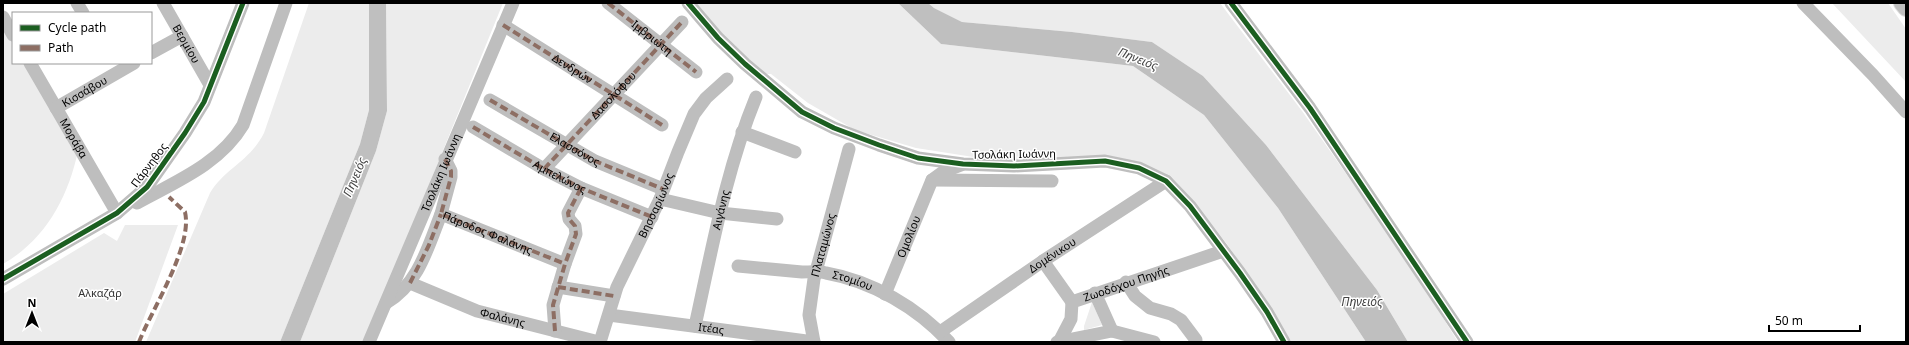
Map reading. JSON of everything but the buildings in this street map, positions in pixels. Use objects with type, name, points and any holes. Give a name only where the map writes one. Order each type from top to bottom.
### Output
[{"type":"main road","points":[[1902,3],[1906,8]]},
{"type":"street","points":[[77,3],[82,12]]},
{"type":"street","name":"Βερμίου","points":[[163,3],[210,86]]},
{"type":"street","name":"Πάρνηθος","points":[[3,280],[117,213],[134,200],[147,187],[204,102],[243,3]]},
{"type":"street","points":[[117,213],[205,165],[232,142],[243,125],[286,3]]},
{"type":"street","name":"Τσολάκη Ιωάννη","points":[[374,341],[386,303],[445,159],[513,3]]},
{"type":"street","name":"Ιμβριώτη","points":[[608,3],[696,72]]},
{"type":"street","name":"Τσολάκη Ιωάννη","points":[[688,3],[718,38],[745,64],[802,112],[840,130],[905,154],[963,164],[1014,166],[1105,161],[1138,168],[1166,181],[1190,206],[1223,250],[1267,312],[1284,342]]},
{"type":"street","points":[[1231,3],[1310,108],[1467,342]]},
{"type":"street","points":[[1803,3],[1873,75],[1906,112]]},
{"type":"street","points":[[3,17],[12,32]]},
{"type":"street","name":"Δασολόφου","points":[[544,169],[660,43],[682,22]]},
{"type":"street","name":"Δενδρών","points":[[503,25],[662,125]]},
{"type":"street","points":[[152,52],[182,36]]},
{"type":"street","name":"Μοράβα","points":[[31,64],[117,213]]},
{"type":"street","name":"Κισσάβου","points":[[56,108],[115,68],[130,64]]},
{"type":"street","name":"Βησσαρίωνος","points":[[599,342],[614,296],[652,217],[694,114],[706,98],[727,79]]},
{"type":"street","name":"Αιγάνης","points":[[695,326],[720,212],[742,132],[756,96]]},
{"type":"street","name":"Ελασσόνος","points":[[490,100],[566,145],[610,169],[662,194],[720,212],[777,219]]},
{"type":"street","name":"Αμπελώνος","points":[[473,128],[544,169],[581,188],[652,217]]},
{"type":"street","points":[[742,132],[796,152]]},
{"type":"street","name":"Πλαταμώνος","points":[[814,342],[809,315],[810,302],[816,272],[849,149]]},
{"type":"street","name":"Πάροδος Φαλάνης","points":[[445,159],[451,171],[451,177],[442,214],[565,264]]},
{"type":"street","points":[[932,180],[943,172],[963,164]]},
{"type":"street","points":[[932,180],[1052,181]]},
{"type":"street","name":"Ομολίου","points":[[885,294],[932,180]]},
{"type":"street","name":"Δομένικου","points":[[940,332],[1042,261],[1166,181]]},
{"type":"street","points":[[555,331],[553,305],[565,264],[576,234],[575,226],[569,219],[568,213],[581,188]]},
{"type":"street","points":[[386,303],[399,295],[410,283],[429,245],[442,214]]},
{"type":"street","name":"Ζωοδόχου Πηγής","points":[[1058,342],[1071,319],[1072,302],[1126,282],[1223,250]]},
{"type":"street","points":[[1042,261],[1072,302]]},
{"type":"street","name":"Στομίου","points":[[738,266],[816,272],[837,275],[855,280],[885,294],[912,310],[940,332],[949,342]]},
{"type":"street","points":[[1126,282],[1135,296],[1147,306],[1162,313],[1171,314],[1181,320],[1196,340]]},
{"type":"street","name":"Φαλάνης","points":[[410,283],[477,311],[599,342]]},
{"type":"street","points":[[558,287],[614,296]]},
{"type":"street","points":[[1095,293],[1112,331]]},
{"type":"street","name":"Ιτέας","points":[[609,315],[814,342]]},
{"type":"street","points":[[1058,342],[1112,331],[1154,342]]},
{"type":"green space","points":[[309,3],[369,3],[369,110],[360,144],[280,342],[146,342],[210,193],[223,177],[252,151],[264,133]]},
{"type":"green space","points":[[386,3],[503,3],[365,342],[300,342],[376,151],[387,111]]},
{"type":"green space","points":[[696,3],[898,3],[941,44],[1133,66],[1204,115],[1278,208],[1366,342],[1289,342],[1254,284],[1227,244],[1204,215],[1162,175],[1045,160],[986,159],[916,148],[855,130],[808,103],[771,74],[766,74],[729,41]]},
{"type":"green space","points":[[928,3],[1220,3],[1302,111],[1396,245],[1458,342],[1408,342],[1377,290],[1266,145],[1203,76],[1152,42],[1072,32],[962,22],[934,8]]},
{"type":"green space","points":[[1832,3],[1888,3],[1906,29],[1906,82]]},
{"type":"green space","points":[[3,21],[12,36],[12,64],[28,64],[78,151],[74,168],[61,201],[43,230],[31,243],[3,264]]},
{"type":"green space","name":"Αλκαζάρ","points":[[125,225],[178,225],[135,342],[3,342],[3,294],[104,233],[117,241]]},
{"type":"green space","points":[[1092,302],[1102,325],[1084,330],[1084,326]]},
{"type":"water","name":"Πηνειός","points":[[369,3],[386,3],[387,111],[376,151],[300,342],[280,342],[360,144],[369,110]]},
{"type":"water","name":"Πηνειός","points":[[898,3],[928,3],[934,8],[962,22],[1072,32],[1152,42],[1203,76],[1266,145],[1377,290],[1408,342],[1366,342],[1278,208],[1204,115],[1133,66],[941,44]]},
{"type":"marked path","points":[[608,3],[696,72]]},
{"type":"marked path","points":[[544,169],[682,22]]},
{"type":"marked path","points":[[503,25],[662,125]]},
{"type":"marked path","points":[[490,100],[595,161],[663,189]]},
{"type":"marked path","points":[[473,127],[544,169],[581,188],[652,217]]},
{"type":"marked path","points":[[445,159],[451,171],[451,177],[441,214],[565,264]]},
{"type":"marked path","points":[[555,331],[553,305],[565,264],[576,234],[575,226],[569,219],[568,213],[581,188]]},
{"type":"marked path","points":[[139,342],[170,277],[183,242],[186,226],[185,212],[169,197]]},
{"type":"marked path","points":[[410,283],[429,245],[441,214]]},
{"type":"marked path","points":[[558,287],[614,296]]},
{"type":"cycle path","points":[[3,279],[117,213],[147,187],[185,133],[204,102],[243,3]]},
{"type":"cycle path","points":[[688,3],[718,38],[745,64],[802,112],[834,128],[879,145],[918,158],[963,164],[1014,166],[1105,161],[1139,168],[1166,181],[1190,206],[1240,273],[1267,312],[1284,342]]},
{"type":"cycle path","points":[[1231,3],[1310,108],[1467,342]]}]
